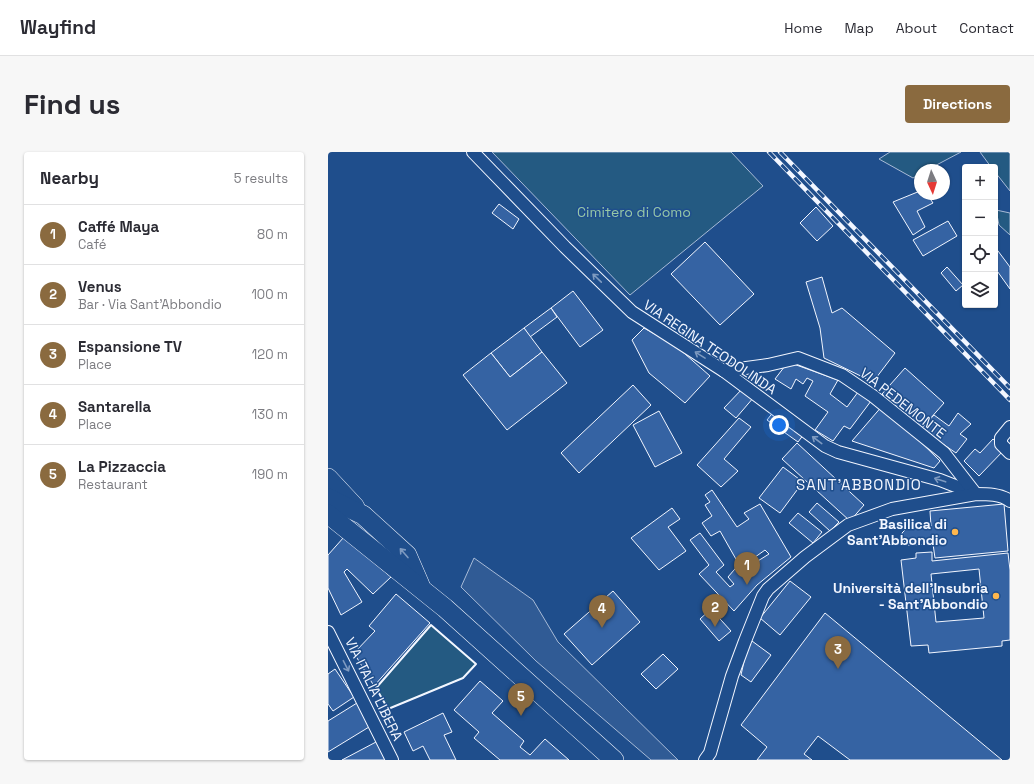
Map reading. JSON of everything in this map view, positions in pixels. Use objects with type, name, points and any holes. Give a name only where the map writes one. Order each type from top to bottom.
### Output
[{"type":"main road","points":[[328,478],[363,515],[407,555],[421,588]]},
{"type":"main road","points":[[328,498],[363,515]]},
{"type":"main road","points":[[328,514],[421,588],[614,760]]},
{"type":"main road","points":[[328,527],[347,529]]},
{"type":"street","name":"VIA REGINA TEODOLINDA","points":[[473,152],[565,247],[632,312],[724,371],[825,446],[838,452],[940,480],[976,494]]},
{"type":"street","name":"VIA PEDEMONTE","points":[[724,371],[768,365],[798,358],[842,375],[873,396],[944,454],[976,494]]},
{"type":"street","points":[[1007,430],[1001,438],[1001,444],[1010,453]]},
{"type":"street","points":[[705,760],[710,753],[732,676],[763,596],[768,589],[805,557],[848,526],[892,509],[976,494],[990,494],[1006,498],[1010,501]]},
{"type":"street","name":"VIA ITALIA LIBERA","points":[[328,632],[392,760]]},
{"type":"green space","name":"Cimitero di Como","points":[[492,152],[731,152],[763,186],[630,295]]},
{"type":"green space","points":[[890,152],[961,152],[938,164],[914,164],[913,178],[879,159]]},
{"type":"green space","points":[[980,152],[1010,152],[1010,191],[998,176],[998,164],[989,164]]},
{"type":"green space","points":[[998,210],[1010,213],[1010,235],[999,225]]},
{"type":"green space","points":[[431,625],[476,664],[463,678],[388,709],[376,688]]},
{"type":"shaded area","points":[[474,558],[533,600],[558,642],[678,760],[651,760],[536,661],[461,587]]},
{"type":"building","points":[[914,193],[914,200],[931,200],[933,203],[917,211],[925,227],[913,235],[893,202]]},
{"type":"building","points":[[499,204],[519,219],[513,229],[492,213]]},
{"type":"building","points":[[816,207],[833,226],[817,241],[800,223]]},
{"type":"building","points":[[948,221],[957,236],[923,256],[913,240]]},
{"type":"building","points":[[705,242],[754,294],[720,325],[671,274]]},
{"type":"building","points":[[998,251],[1010,267],[1010,289],[998,272]]},
{"type":"building","points":[[947,267],[962,284],[962,286],[956,291],[941,273]]},
{"type":"building","points":[[822,277],[832,313],[842,308],[895,353],[873,382],[824,358],[820,328],[806,282]]},
{"type":"building","points":[[573,291],[603,330],[580,347],[551,308]]},
{"type":"building","points":[[551,308],[557,317],[530,337],[524,328]]},
{"type":"building","points":[[524,328],[542,352],[510,377],[491,353]]},
{"type":"building","points":[[644,328],[676,346],[710,376],[685,403],[649,373],[632,340]]},
{"type":"building","points":[[542,352],[567,383],[507,430],[463,375],[491,353],[510,377]]},
{"type":"building","points":[[788,362],[838,380],[830,394],[847,407],[858,392],[871,401],[850,429],[844,426],[833,441],[815,430],[828,412],[805,396],[813,381],[807,378],[803,384],[796,379],[791,389],[775,379]]},
{"type":"building","points":[[905,368],[944,403],[921,429],[882,394]]},
{"type":"building","points":[[633,385],[651,405],[579,473],[561,453]]},
{"type":"building","points":[[743,388],[754,397],[736,418],[724,408]]},
{"type":"building","points":[[883,405],[940,461],[934,468],[852,441]]},
{"type":"building","points":[[659,411],[682,453],[655,467],[633,425]]},
{"type":"building","points":[[774,411],[804,434],[798,442],[767,420]]},
{"type":"building","points":[[958,413],[971,424],[960,434],[967,439],[956,453],[921,429],[934,415],[949,426]]},
{"type":"building","points":[[739,418],[751,427],[724,459],[738,471],[721,487],[697,465]]},
{"type":"building","points":[[993,439],[1005,449],[979,476],[964,461],[975,449],[980,453]]},
{"type":"building","points":[[797,443],[864,505],[850,521],[782,459]]},
{"type":"building","points":[[783,467],[803,482],[780,513],[759,498]]},
{"type":"building","points":[[712,490],[737,527],[749,519],[744,513],[760,504],[791,557],[757,585],[734,611],[699,574],[709,565],[690,540],[700,533],[724,565],[716,572],[730,587],[734,584],[728,577],[740,563],[745,569],[769,554],[765,550],[751,560],[747,556],[737,561],[720,531],[711,536],[702,523],[712,516],[705,505],[710,502],[705,495]]},
{"type":"building","points":[[817,503],[839,522],[830,531],[809,512]]},
{"type":"building","name":"Basilica di Sant'Abbondio","points":[[1004,504],[1008,551],[935,558],[933,544],[908,545],[902,539],[902,533],[906,529],[931,526],[930,511]]},
{"type":"building","points":[[672,508],[680,519],[668,527],[686,551],[659,570],[631,538]]},
{"type":"building","points":[[798,513],[822,532],[813,543],[789,523]]},
{"type":"building","points":[[344,537],[391,577],[373,594],[347,569],[344,572],[362,602],[341,615],[328,588],[328,555]]},
{"type":"building","name":"Università dell'Insubria - Sant'Abbondio","points":[[932,552],[932,561],[1008,553],[1010,570],[1010,640],[1002,641],[1002,646],[929,653],[928,645],[911,646],[901,560],[916,558],[916,553]],"holes":[[[979,569],[984,618],[936,622],[931,574]]]},
{"type":"building","points":[[790,581],[811,597],[780,635],[760,618]]},
{"type":"building","points":[[613,591],[640,622],[592,665],[564,634]]},
{"type":"building","points":[[396,594],[430,623],[374,686],[354,653],[375,631],[369,626]]},
{"type":"building","points":[[711,609],[731,631],[719,641],[700,619]]},
{"type":"building","points":[[825,613],[1002,760],[850,760],[818,736],[804,754],[812,760],[757,760],[767,747],[741,725]]},
{"type":"building","points":[[752,641],[771,655],[751,682],[741,675],[747,648]]},
{"type":"building","points":[[663,654],[678,669],[656,689],[641,674]]},
{"type":"building","points":[[335,669],[354,697],[333,711],[328,704],[328,674]]},
{"type":"building","points":[[480,681],[503,701],[492,713],[524,741],[520,747],[530,755],[545,739],[569,760],[500,760],[474,738],[479,732],[454,710]]},
{"type":"building","points":[[357,703],[369,727],[328,752],[328,721]]},
{"type":"building","points":[[443,713],[452,732],[444,735],[456,760],[430,760],[423,746],[413,751],[404,732]]},
{"type":"building","points":[[376,742],[386,760],[342,760]]},
{"type":"railway","points":[[769,152],[1010,400]]},
{"type":"railway","points":[[780,152],[1010,388]]},
{"type":"wall","points":[[431,625],[476,664],[463,678],[388,709],[376,688],[431,625]]},
{"type":"place","name":"Basilica di Sant'Abbondio","points":[[955,532]]},
{"type":"place","name":"Caffé Maya","points":[[747,585]]},
{"type":"place","name":"Università dell'Insubria - Sant'Abbondio","points":[[996,596]]},
{"type":"place","name":"Venus","points":[[715,627]]},
{"type":"place","name":"Santarella","points":[[602,628]]},
{"type":"place","name":"Espansione TV","points":[[838,669]]},
{"type":"place","name":"La Pizzaccia","points":[[521,716]]},
{"type":"district","name":"SANT'ABBONDIO","points":[[859,484]]}]
